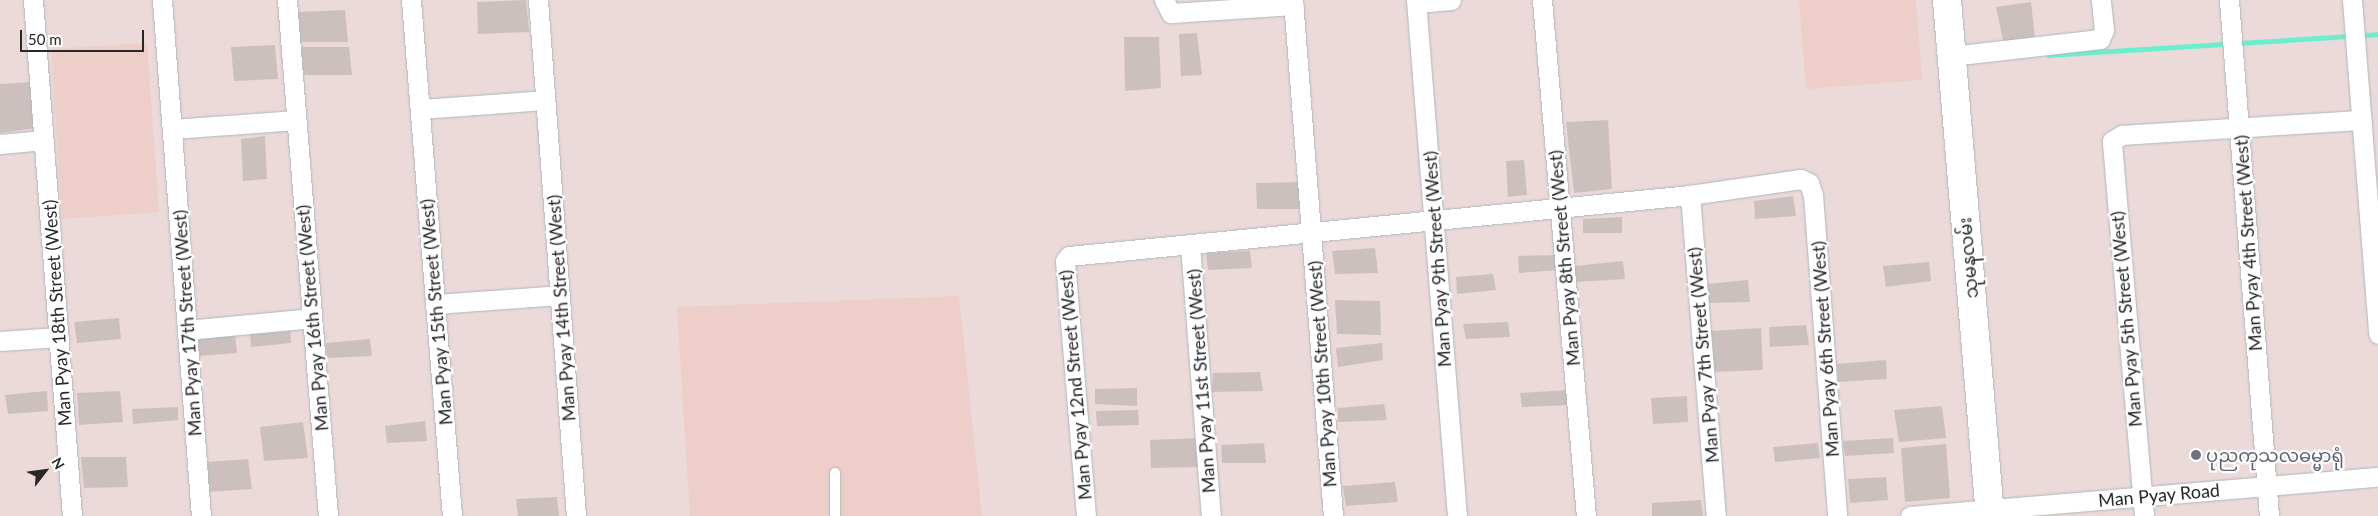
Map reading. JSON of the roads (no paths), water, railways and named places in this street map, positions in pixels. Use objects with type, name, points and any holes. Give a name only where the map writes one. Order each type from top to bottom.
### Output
[{"type":"street","name":"Man Pyay 18th Street (West)","points":[[34,0],[72,516]]},
{"type":"street","name":"Man Pyay 17th Street (West)","points":[[162,0],[201,516]]},
{"type":"street","name":"Man Pyay 16th Street (West)","points":[[287,0],[328,516]]},
{"type":"street","name":"Man Pyay 15th Street (West)","points":[[411,0],[452,516]]},
{"type":"street","name":"Man Pyay 14th Street (West)","points":[[538,0],[576,516]]},
{"type":"street","points":[[1416,1],[1451,0]]},
{"type":"street","name":"Man Pyay 8th Street (West)","points":[[1542,0],[1586,516]]},
{"type":"street","name":"သုမနလမ်း","points":[[1947,0],[1990,512]]},
{"type":"street","points":[[1951,56],[2103,35],[2101,0]]},
{"type":"street","name":"Man Pyay 4th Street (West)","points":[[2229,0],[2269,516]]},
{"type":"street","points":[[2352,0],[2378,334]]},
{"type":"street","name":"Man Pyay 9th Street (West)","points":[[1416,1],[1457,516]]},
{"type":"street","points":[[1168,7],[1294,2]]},
{"type":"street","name":"Man Pyay 10th Street (West)","points":[[1294,2],[1333,516]]},
{"type":"street","points":[[420,109],[545,100]]},
{"type":"street","points":[[172,129],[297,120]]},
{"type":"street","points":[[2239,127],[2362,120]]},
{"type":"street","name":"Man Pyay 5th Street (West)","points":[[2144,516],[2112,141],[2122,135],[2239,127]]},
{"type":"street","points":[[0,144],[44,140]]},
{"type":"street","name":"Man Pyay 6th Street (West)","points":[[1690,195],[1801,179],[1809,183],[1837,516]]},
{"type":"street","points":[[1190,245],[1690,195]]},
{"type":"street","name":"Man Pyay 7th Street (West)","points":[[1690,195],[1716,516]]},
{"type":"street","name":"Man Pyay 12nd Street (West)","points":[[1086,516],[1065,261],[1069,256],[1190,245]]},
{"type":"street","name":"Man Pyay 11st Street (West)","points":[[1190,245],[1211,516]]},
{"type":"street","points":[[436,304],[560,295]]},
{"type":"street","points":[[187,330],[312,318]]},
{"type":"street","points":[[0,341],[59,338]]},
{"type":"street","name":"Man Pyay Road","points":[[1910,516],[1990,512],[2378,477]]},
{"type":"lane","points":[[835,472],[836,516]]},
{"type":"waterway","points":[[2048,55],[2378,34]]},
{"type":"place","name":"ပုညကုသလဓမ္မာရုံ","points":[[2196,455]]}]
